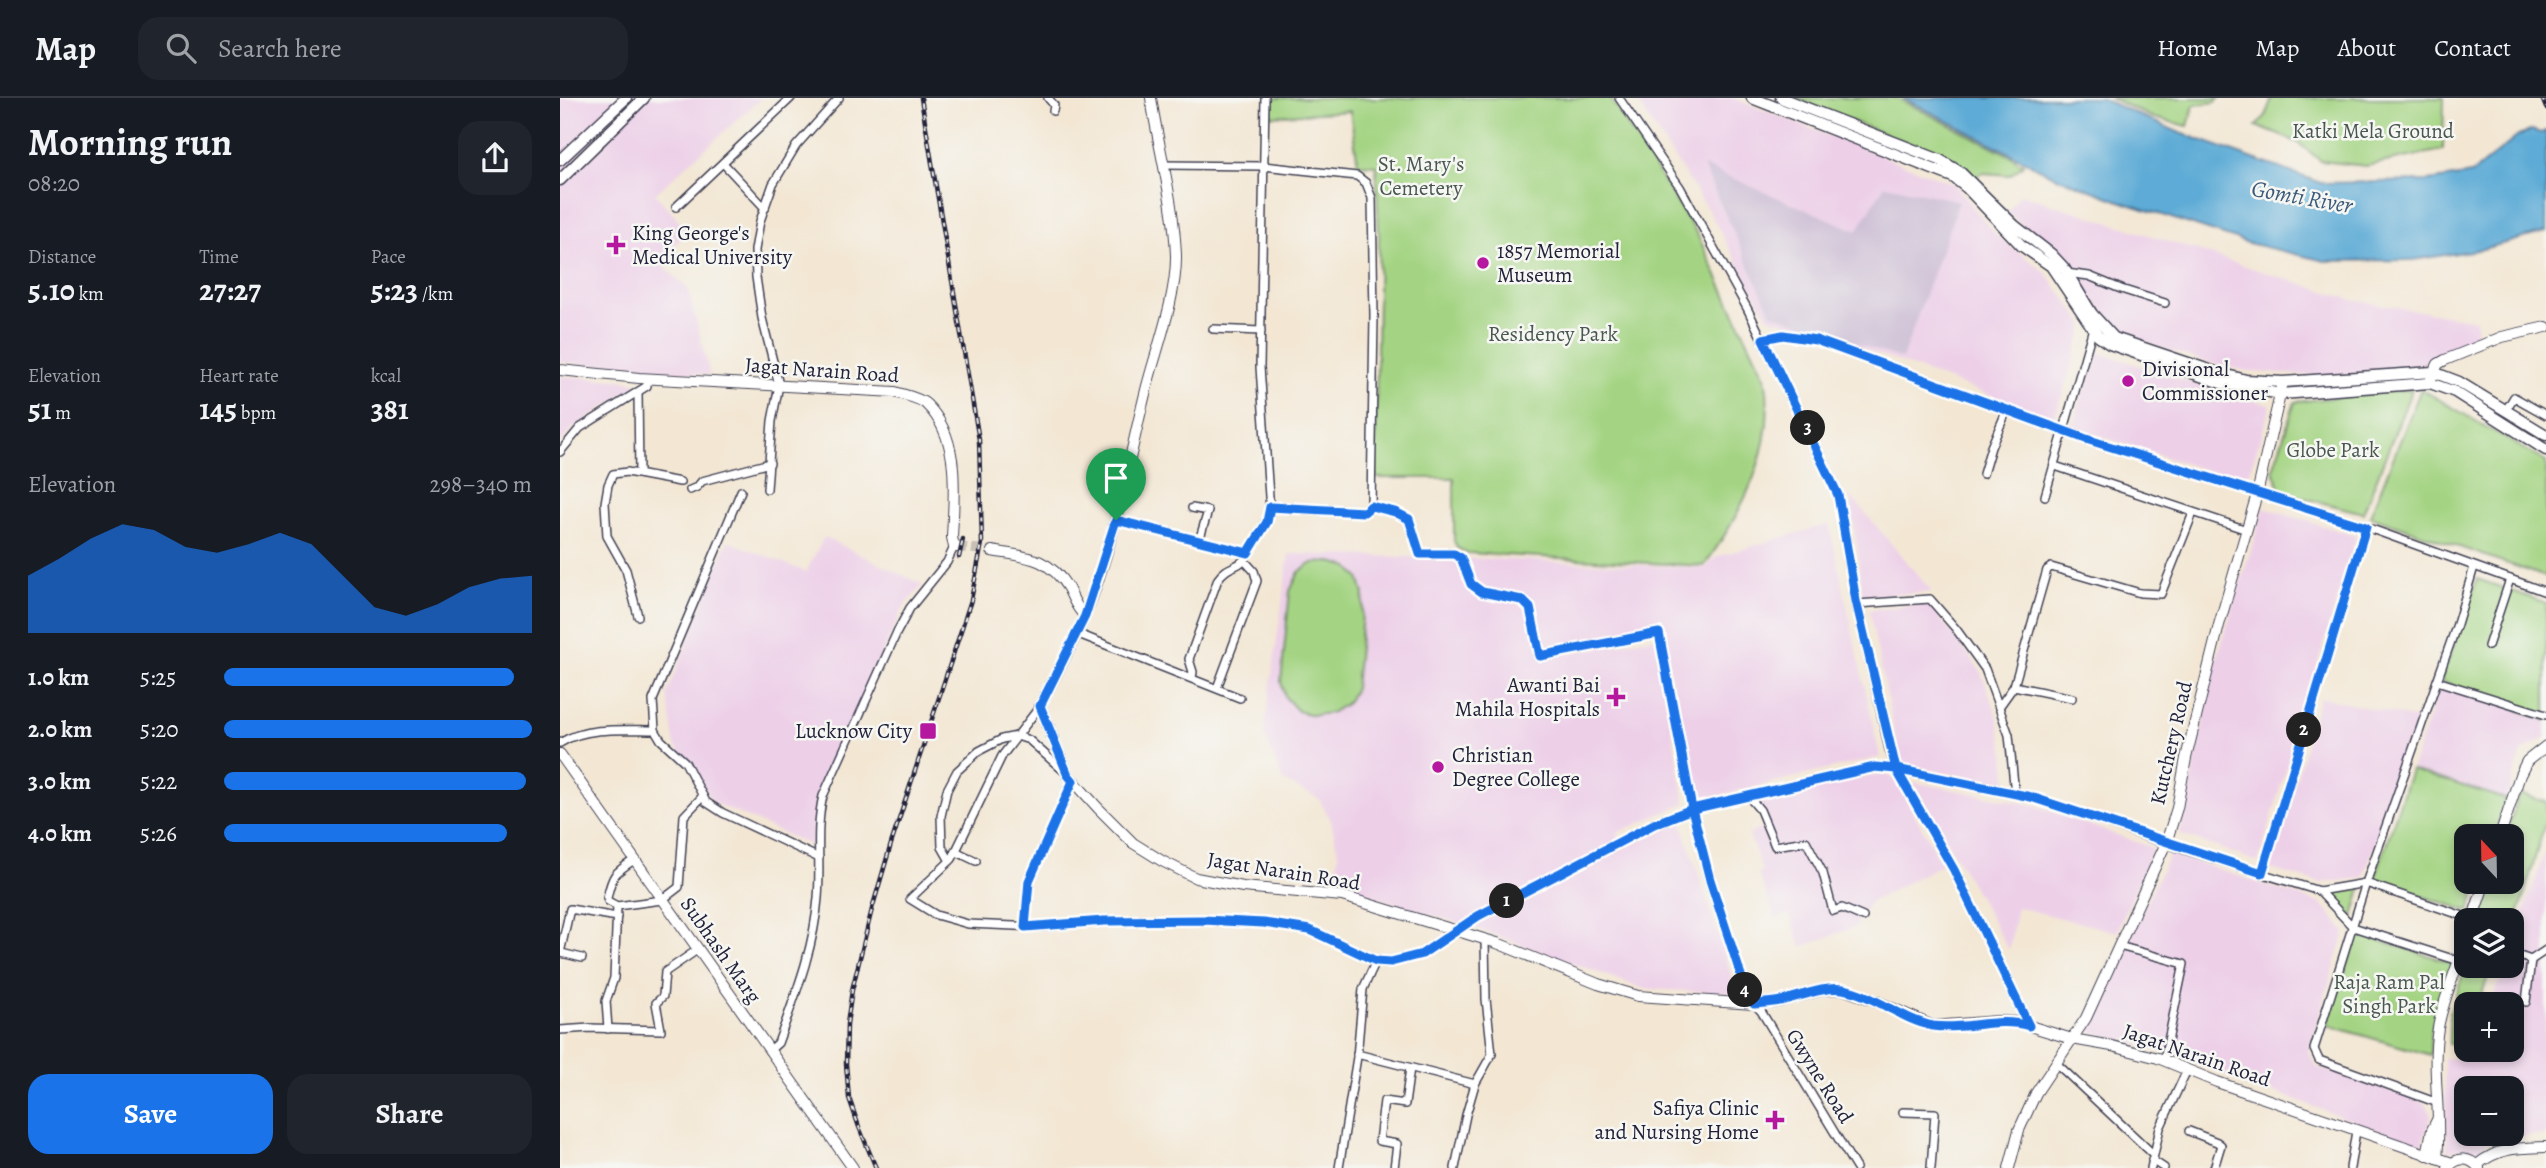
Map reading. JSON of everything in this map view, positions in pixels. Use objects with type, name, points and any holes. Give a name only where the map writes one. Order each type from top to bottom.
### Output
[{"type":"main road","points":[[576,163],[563,157],[626,98]]},
{"type":"main road","points":[[560,180],[644,98]]},
{"type":"main road","points":[[1752,98],[1953,177],[1967,188],[2004,229],[2062,274]]},
{"type":"main road","points":[[1781,98],[1940,160],[1960,172],[2015,226],[2051,254],[2095,324],[2114,338],[2170,362],[2282,388],[2431,377],[2459,382],[2546,435]]},
{"type":"main road","points":[[613,110],[622,119]]},
{"type":"main road","points":[[2431,377],[2546,450]]},
{"type":"street","points":[[676,207],[791,98]]},
{"type":"street","points":[[767,489],[772,421],[779,385],[762,318],[755,250],[773,184],[796,146],[839,98]]},
{"type":"street","points":[[1048,98],[1054,105],[1053,111]]},
{"type":"street","points":[[1151,98],[1171,205],[1176,257],[1174,284],[1116,520],[1085,616],[1040,706],[1002,755],[950,861],[910,899],[936,915],[968,924],[1025,927],[1203,920],[1264,923],[1310,930],[1376,961],[1391,962],[1422,954],[1478,916],[1654,824],[1692,809],[1875,767],[2031,797],[2319,891],[2366,883],[2454,913]]},
{"type":"street","points":[[1192,678],[1189,659],[1218,579],[1225,570],[1246,556],[1267,522],[1270,507],[1260,367],[1265,98]]},
{"type":"street","points":[[1619,98],[1680,187],[1763,339],[1838,495],[1857,604],[1896,769],[1954,870],[2029,1026]]},
{"type":"street","points":[[723,163],[765,208]]},
{"type":"street","points":[[1163,165],[1263,166],[1357,176],[1366,183],[1373,198],[1371,506],[1364,512],[1270,507]]},
{"type":"street","points":[[2062,274],[2089,276],[2165,303]]},
{"type":"street","points":[[2045,496],[2095,324]]},
{"type":"street","points":[[2431,377],[2438,364],[2445,360],[2502,337],[2546,327]]},
{"type":"street","points":[[1213,329],[1261,331]]},
{"type":"street","points":[[1763,339],[1783,335],[1816,340],[2063,431],[2366,527],[2546,592]]},
{"type":"street","name":"Jagat Narain Road","points":[[560,370],[648,378],[895,392],[925,402],[946,433],[954,477],[952,537],[955,547]]},
{"type":"street","points":[[560,452],[580,428],[647,386],[648,378]]},
{"type":"street","name":"Kutchery Road","points":[[2009,1168],[2019,1130],[2036,1093],[2086,1018],[2166,843],[2219,625],[2257,494],[2282,388]]},
{"type":"street","points":[[638,391],[639,474]]},
{"type":"street","points":[[2506,410],[2514,397],[2546,415]]},
{"type":"street","points":[[1983,474],[2007,410]]},
{"type":"street","points":[[690,489],[697,487],[702,481],[770,463]]},
{"type":"street","points":[[2055,466],[2246,530]]},
{"type":"street","points":[[638,616],[626,570],[607,536],[605,503],[608,485],[613,474],[627,472],[680,482]]},
{"type":"street","points":[[741,491],[653,699],[655,730],[661,740],[685,762],[706,802],[723,813],[819,858]]},
{"type":"street","name":"Gwyne Road","points":[[1371,506],[1409,519],[1420,554],[1454,554],[1461,558],[1471,584],[1482,592],[1522,600],[1530,608],[1540,656],[1659,633],[1692,809],[1710,880],[1748,997],[1761,1012],[1856,1168]]},
{"type":"street","points":[[1192,508],[1208,511],[1199,541]]},
{"type":"street","points":[[1998,707],[2014,685],[2047,570],[2051,567],[2140,593],[2161,594],[2193,513]]},
{"type":"street","points":[[1116,520],[1246,556],[1257,581],[1217,688]]},
{"type":"street","points":[[2262,873],[2366,527]]},
{"type":"street","points":[[769,1051],[778,1043],[806,967],[818,898],[820,811],[823,796],[903,620],[947,562],[955,547]]},
{"type":"street","points":[[992,551],[1027,557],[1051,566],[1085,616]]},
{"type":"street","points":[[2438,1103],[2319,1060],[2314,1049],[2366,883],[2474,567]]},
{"type":"street","points":[[2488,646],[2510,579]]},
{"type":"street","points":[[1857,604],[1930,599],[1956,629],[1985,669],[2009,736],[2015,794]]},
{"type":"street","points":[[1076,633],[1240,698]]},
{"type":"street","points":[[2437,681],[2546,715]]},
{"type":"street","points":[[2014,685],[2072,698]]},
{"type":"street","name":"Jagat Narain Road","points":[[1040,706],[1071,778],[1133,843],[1196,878],[1243,887],[1342,896],[1485,939],[1598,984],[1638,996],[1754,1004],[1778,1002],[1822,990],[1842,989],[1933,1026],[2017,1022],[2072,1039],[2112,1045],[2164,1060],[2432,1157],[2450,1166],[2464,1159],[2478,1166]]},
{"type":"street","points":[[560,743],[570,737],[614,730],[655,730]]},
{"type":"street","points":[[950,861],[942,847],[942,816],[947,790],[957,771],[979,751],[1002,739],[1017,736],[1029,740],[1071,778],[1029,881],[1025,927]]},
{"type":"street","points":[[2504,824],[2527,761],[2546,746]]},
{"type":"street","name":"Subhash Marg","points":[[560,754],[853,1168]]},
{"type":"street","points":[[634,860],[611,878],[608,901],[617,906],[662,900],[679,887],[684,816],[703,796]]},
{"type":"street","points":[[1748,796],[1760,810],[1775,846],[1806,841],[1823,873],[1833,911],[1842,908],[1863,917]]},
{"type":"street","points":[[956,851],[976,861]]},
{"type":"street","points":[[2319,891],[2353,927],[2454,958]]},
{"type":"street","points":[[608,1029],[607,1001],[614,978],[617,906]]},
{"type":"street","points":[[582,958],[560,953],[570,909],[617,917]]},
{"type":"street","points":[[1455,1168],[1475,1084],[1492,1054],[1486,999],[1485,939]]},
{"type":"street","points":[[2119,946],[2184,964],[2164,1060]]},
{"type":"street","points":[[560,1030],[661,1030],[656,1003],[663,996],[664,972],[697,950]]},
{"type":"street","points":[[2526,1002],[2531,960],[2546,950]]},
{"type":"street","points":[[2524,958],[2531,960]]},
{"type":"street","points":[[1339,1168],[1357,1054],[1363,989],[1376,961]]},
{"type":"street","points":[[2432,1157],[2440,1130],[2436,1049],[2438,1026],[2455,978]]},
{"type":"street","points":[[1357,1054],[1475,1084]]},
{"type":"street","points":[[2056,1063],[2152,1161],[2164,1168]]},
{"type":"street","points":[[1394,1168],[1397,1144],[1379,1141],[1384,1101],[1405,1104],[1410,1068]]},
{"type":"street","points":[[2152,1161],[2160,1128],[2187,1070]]},
{"type":"street","points":[[1903,1112],[1935,1113],[1931,1168]]},
{"type":"street","points":[[2189,1130],[2221,1146],[2214,1168]]},
{"type":"street","points":[[2350,1168],[2356,1131]]},
{"type":"street","points":[[2478,1166],[2490,1154],[2515,1148],[2546,1147]]},
{"type":"shaded area","name":"King George's Medical University","points":[[560,98],[761,98],[655,194],[689,232],[656,259],[688,289],[710,375],[560,362]]},
{"type":"shaded area","points":[[1635,98],[1732,98],[1954,184],[1997,236],[2045,272],[2085,325],[2054,419],[1821,333],[1768,317],[1710,213]]},
{"type":"shaded area","points":[[1703,166],[1857,231],[1885,185],[1959,201],[1902,359],[1771,313]]},
{"type":"shaded area","points":[[2020,194],[2352,300],[2476,320],[2477,342],[2414,368],[2334,377],[2254,372],[2212,364],[2124,335],[2105,325],[2075,278],[2079,268],[2069,257],[2038,240],[2008,212]]},
{"type":"shaded area","points":[[2097,352],[2223,393],[2271,405],[2246,483],[2072,427]]},
{"type":"shaded area","points":[[560,376],[629,381],[638,385],[573,428],[560,444]]},
{"type":"shaded area","points":[[1850,495],[1932,592],[1863,596]]},
{"type":"shaded area","points":[[2264,508],[2356,536],[2258,862],[2180,834],[2217,658]]},
{"type":"shaded area","points":[[1829,524],[1880,757],[1708,798],[1694,794],[1662,629],[1542,650],[1534,605],[1518,594],[1482,589],[1475,581],[1468,558],[1705,568],[1716,557]]},
{"type":"shaded area","points":[[824,537],[923,585],[904,606],[815,801],[812,846],[712,802],[675,746],[667,694],[728,541],[806,572]]},
{"type":"shaded area","name":"Christian Degree College","points":[[1289,554],[1411,557],[1459,562],[1472,593],[1517,602],[1529,610],[1540,659],[1655,637],[1685,803],[1617,833],[1623,848],[1681,821],[1737,993],[1644,989],[1478,929],[1337,885],[1338,852],[1331,821],[1319,799],[1283,781],[1264,733]]},
{"type":"shaded area","points":[[1929,604],[1980,670],[1997,715],[2008,785],[1901,764],[1869,610]]},
{"type":"shaded area","points":[[2441,681],[2546,720],[2546,736],[2522,752],[2506,799],[2411,770]]},
{"type":"shaded area","points":[[2320,697],[2417,719],[2363,878],[2320,883],[2270,869]]},
{"type":"shaded area","points":[[1888,774],[1897,783],[1942,864],[1869,903],[1855,927],[1801,947],[1789,914],[1775,919],[1758,873],[1762,871],[1749,834],[1763,828],[1757,799]]},
{"type":"shaded area","points":[[1913,782],[2033,805],[2153,848],[2117,932],[2017,907],[2009,950]]},
{"type":"shaded area","points":[[2546,849],[2546,1135],[2524,1136],[2524,1076],[2454,1076],[2454,1146],[2483,1146],[2477,1152],[2463,1148],[2447,1152],[2444,1058],[2454,1059],[2454,1062],[2524,1062],[2524,992],[2495,992],[2501,978],[2524,978],[2524,911]]},
{"type":"shaded area","points":[[2170,853],[2322,904],[2345,932],[2308,1051],[2317,1067],[2423,1102],[2432,1113],[2421,1146],[2171,1054],[2089,1031],[2092,1016]]},
{"type":"green space","name":"Residency Park","points":[[1271,98],[1610,98],[1697,234],[1765,377],[1768,403],[1762,453],[1744,500],[1704,566],[1468,553],[1457,548],[1454,541],[1454,478],[1375,478],[1379,234],[1376,165],[1358,164],[1350,111],[1271,116]]},
{"type":"green space","points":[[1793,98],[1897,98],[2011,156],[2023,165],[2010,175],[1982,173],[1973,179],[1903,141]]},
{"type":"green space","points":[[2110,98],[2220,98],[2215,102],[2194,105],[2188,126],[2154,118]]},
{"type":"green space","name":"Katki Mela Ground","points":[[2272,98],[2444,98],[2443,150],[2366,166],[2321,161],[2297,142],[2256,126],[2265,117]]},
{"type":"green space","name":"Globe Park","points":[[2412,389],[2363,513],[2281,492],[2273,469],[2295,402]]},
{"type":"green space","points":[[2421,389],[2546,462],[2546,577],[2370,516]]},
{"type":"green space","points":[[1331,562],[1349,567],[1359,578],[1364,594],[1355,688],[1347,703],[1331,713],[1313,715],[1298,711],[1285,697],[1281,682],[1290,591],[1299,572],[1313,563]]},
{"type":"green space","points":[[2477,579],[2546,603],[2546,720],[2441,681]]},
{"type":"green space","points":[[2411,770],[2506,799],[2498,824],[2454,824],[2454,894],[2475,894],[2470,908],[2460,908],[2374,881]]},
{"type":"green space","points":[[2519,794],[2546,802],[2546,820],[2520,908],[2483,908],[2487,894],[2524,894],[2524,824],[2510,824]]},
{"type":"green space","points":[[2361,888],[2353,917],[2326,893]]},
{"type":"green space","name":"Raja Ram Pal Singh Park","points":[[2358,934],[2453,963],[2431,1032],[2430,1055],[2327,1025]]},
{"type":"green space","points":[[2462,978],[2488,978],[2482,992],[2457,992]]},
{"type":"green space","points":[[2454,1000],[2454,1045],[2449,1044],[2450,1012]]},
{"type":"water","name":"Gomti River","points":[[1903,98],[2100,98],[2178,132],[2321,183],[2429,181],[2471,174],[2518,136],[2532,130],[2542,133],[2546,131],[2546,232],[2483,249],[2413,260],[2325,261],[2248,243],[2122,202],[2054,176]]},
{"type":"tunnel","points":[[957,547],[992,551]]},
{"type":"railway","points":[[876,1168],[849,1098],[847,1024],[852,990],[891,844],[971,600],[982,543],[979,440],[921,98]]},
{"type":"railway","points":[[2542,98],[2546,108]]},
{"type":"railway","points":[[959,557],[963,539]]},
{"type":"place","name":"King George's Medical University","points":[[616,245]]},
{"type":"place","name":"1857 Memorial Museum","points":[[1483,263]]},
{"type":"place","name":"Divisional Commissioner","points":[[2128,381]]},
{"type":"place","name":"Awanti Bai Mahila Hospitals","points":[[1616,697]]},
{"type":"place","name":"Lucknow City","points":[[928,731]]},
{"type":"place","name":"Christian Degree College","points":[[1438,767]]},
{"type":"place","name":"Safiya Clinic and Nursing Home","points":[[1775,1120]]},
{"type":"route","points":[[1116,520],[1085,616],[1040,706],[1068,775],[1073,781],[1029,881],[1025,927],[1104,921],[1203,920],[1264,923],[1310,930],[1376,961],[1391,962],[1422,954],[1478,916],[1654,824],[1692,809],[1875,767],[1896,769],[2031,797],[2179,848],[2262,873],[2366,527],[2086,439],[1816,340],[1783,335],[1763,339],[1838,495],[1856,601],[1889,749],[1896,769],[1954,870],[2029,1026],[1997,1021],[1933,1026],[1842,989],[1822,990],[1778,1002],[1754,1004],[1748,997],[1710,880],[1692,809],[1659,633],[1540,656],[1530,608],[1522,600],[1482,592],[1471,584],[1461,558],[1454,554],[1420,554],[1409,519],[1371,506],[1364,512],[1270,507],[1267,522],[1248,553],[1116,520]]},
{"type":"park label","name":"St. Mary's Cemetery","points":[[1421,176]]}]
